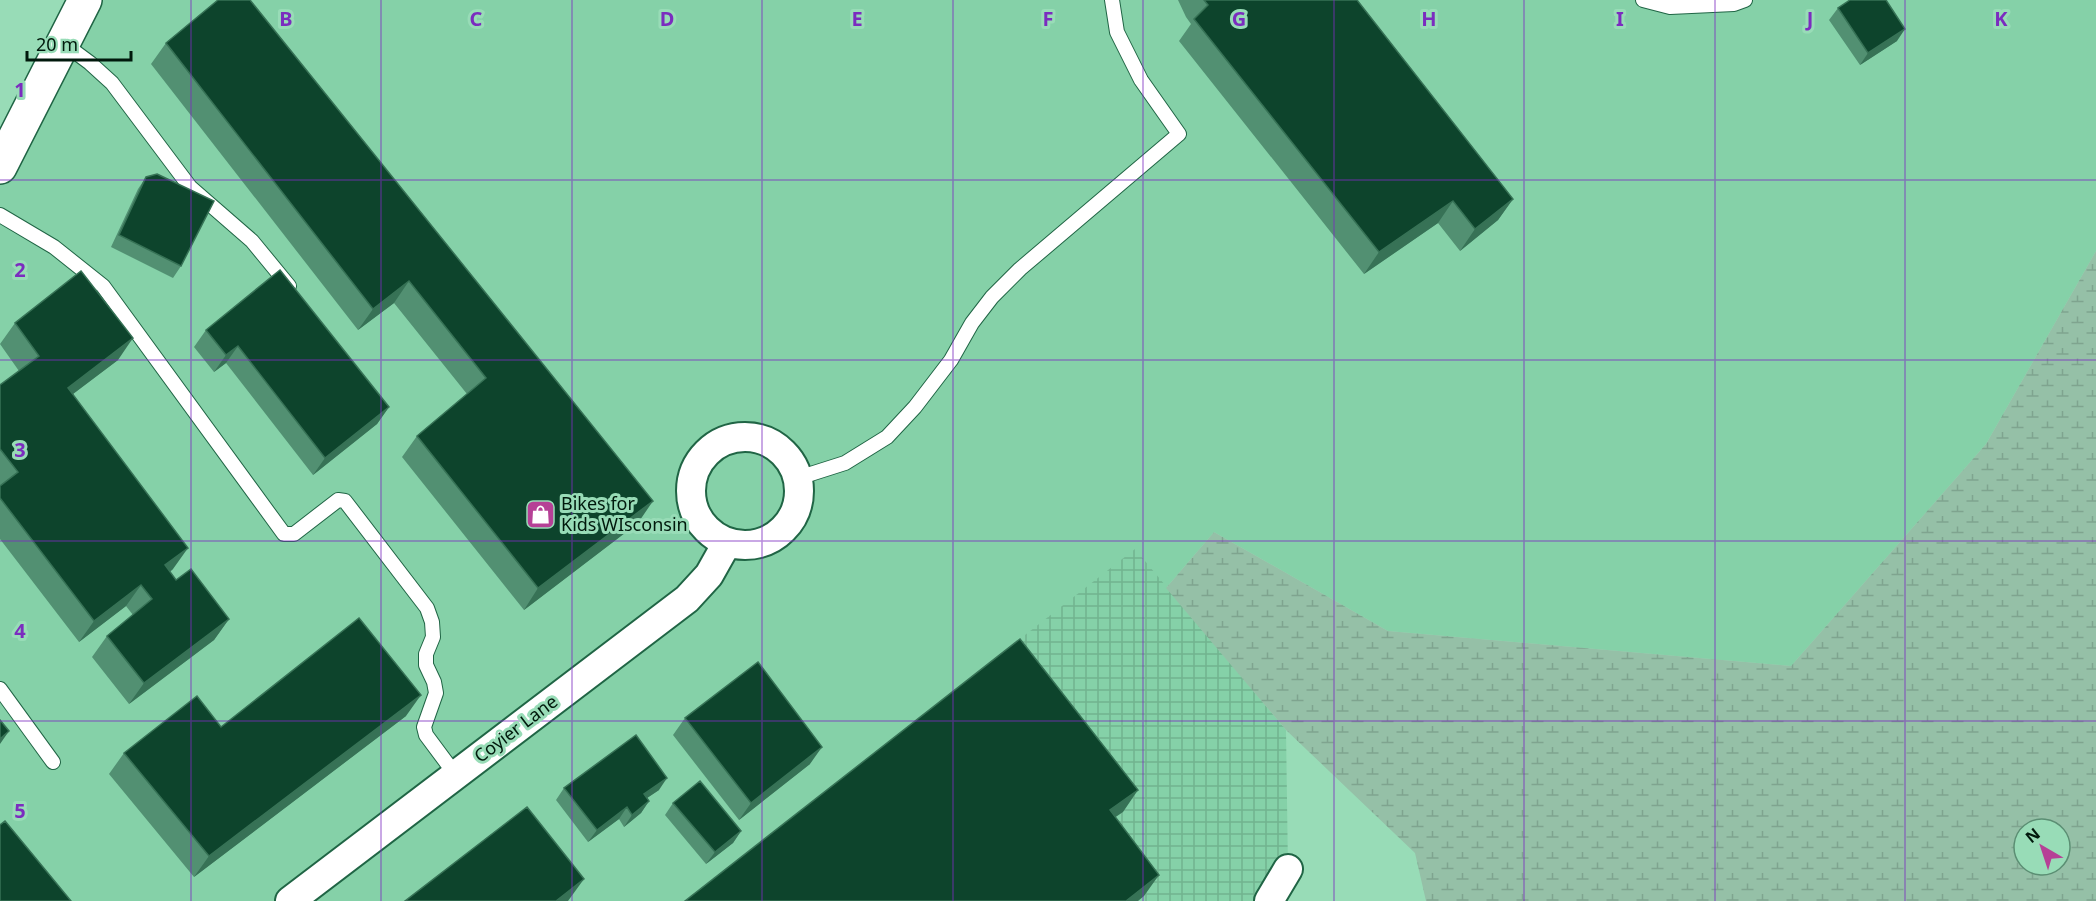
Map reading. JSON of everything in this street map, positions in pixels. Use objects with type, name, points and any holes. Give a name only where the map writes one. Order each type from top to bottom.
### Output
[{"type":"street","points":[[0,167],[85,0]]},
{"type":"street","points":[[750,436],[767,441],[780,450],[791,463],[798,478],[799,494],[796,510],[788,525],[775,536],[760,544],[744,546],[727,543],[711,535],[699,521],[691,504],[690,485],[695,467],[718,443],[733,437],[750,436]]},
{"type":"street","name":"Coyier Lane","points":[[290,901],[687,599],[709,574],[727,543]]},
{"type":"street","points":[[1269,901],[1288,869]]},
{"type":"lane","points":[[798,478],[845,463],[888,437],[915,407],[951,360],[972,323],[992,297],[1020,269],[1179,134],[1141,80],[1131,61],[1117,32],[1112,0]]},
{"type":"lane","points":[[1643,0],[1670,7],[1734,4],[1745,0]]},
{"type":"lane","points":[[63,43],[112,83],[190,187],[252,242],[295,294]]},
{"type":"lane","points":[[0,214],[54,247],[103,286],[284,534],[294,534],[338,500],[345,501],[428,608],[433,637],[426,654],[426,665],[434,682],[436,693],[424,727],[426,735],[455,774]]},
{"type":"lane","points":[[0,689],[53,762]]},
{"type":"shaded area","points":[[85,0],[2096,0],[2096,251],[1986,444],[1791,666],[1388,631],[1214,532],[1166,588],[1135,550],[684,901],[0,901],[0,167]]},
{"type":"shaded area","points":[[1135,549],[1286,730],[1288,869],[1269,901],[684,901]]},
{"type":"green space","points":[[2096,251],[2096,901],[1426,901],[1415,853],[1286,730],[1166,588],[1214,532],[1388,631],[1791,666],[1986,444]]},
{"type":"building","points":[[218,0],[250,0],[653,501],[538,588],[417,436],[486,378],[409,281],[373,309],[166,43]]},
{"type":"building","points":[[1204,0],[1357,0],[1513,199],[1475,229],[1453,201],[1379,252],[1194,19],[1208,5]]},
{"type":"building","points":[[1850,0],[1886,0],[1905,29],[1868,53],[1838,8]]},
{"type":"building","points":[[157,174],[214,201],[181,266],[119,235],[146,177]]},
{"type":"building","points":[[280,270],[389,407],[325,458],[238,346],[226,355],[206,330]]},
{"type":"building","points":[[81,271],[133,338],[68,388],[188,548],[165,565],[176,580],[191,569],[229,619],[144,683],[107,636],[152,599],[141,585],[94,621],[0,498],[0,486],[18,472],[0,449],[0,385],[39,356],[15,323]]},
{"type":"building","points":[[359,618],[421,695],[209,856],[124,753],[197,696],[221,727]]},
{"type":"building","points":[[1020,639],[1138,790],[1110,810],[1159,875],[1126,901],[685,901]]},
{"type":"building","points":[[758,662],[822,747],[751,803],[685,718]]},
{"type":"building","points":[[0,720],[9,731],[0,739]]},
{"type":"building","points":[[636,735],[667,778],[644,794],[649,801],[632,815],[627,807],[597,830],[564,788]]},
{"type":"building","points":[[700,781],[741,831],[715,852],[673,803]]},
{"type":"building","points":[[527,807],[584,879],[556,901],[405,901]]},
{"type":"building","points":[[5,821],[71,901],[0,901],[0,825]]},
{"type":"place","name":"Bikes for Kids WIsconsin","points":[[540,514]]}]
